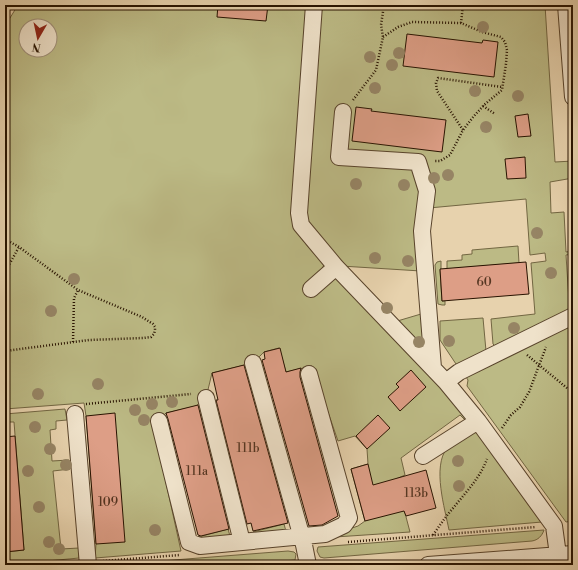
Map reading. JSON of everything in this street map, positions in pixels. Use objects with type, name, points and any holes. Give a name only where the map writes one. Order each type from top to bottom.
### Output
[{"type":"street","points":[[314,5],[299,213],[300,225],[336,267],[446,382],[478,421],[554,526],[566,555],[428,565]]},
{"type":"street","points":[[566,5],[573,97]]},
{"type":"street","points":[[343,112],[339,157],[418,162],[427,191],[422,231],[433,368]]},
{"type":"street","points":[[311,289],[336,267]]},
{"type":"street","points":[[446,382],[459,372],[573,316]]},
{"type":"street","points":[[253,363],[302,536],[308,565]]},
{"type":"street","points":[[159,420],[189,542],[200,546],[325,534],[344,525],[349,518],[309,374]]},
{"type":"street","points":[[206,398],[242,542]]},
{"type":"street","points":[[77,410],[88,565]]},
{"type":"street","points":[[423,456],[478,421]]},
{"type":"path","points":[[5,16],[12,5]]},
{"type":"path","points":[[343,112],[376,70],[383,37],[381,25],[384,5]]},
{"type":"path","points":[[461,23],[463,5]]},
{"type":"path","points":[[383,37],[398,27],[412,22],[461,23],[482,32],[501,37],[505,42],[507,50],[502,90],[483,106],[463,130],[450,155],[440,161],[418,162]]},
{"type":"path","points":[[463,130],[437,91],[436,83],[438,78],[502,87]]},
{"type":"path","points":[[483,106],[495,114]]},
{"type":"path","points":[[5,239],[19,247],[78,290],[142,317],[155,327],[154,334],[151,337],[73,342],[5,351]]},
{"type":"path","points":[[5,272],[19,247]]},
{"type":"path","points":[[73,342],[74,298],[78,290]]},
{"type":"path","points":[[515,345],[573,393]]},
{"type":"path","points":[[77,410],[204,393],[206,398]]},
{"type":"shaded area","points":[[18,5],[310,5],[293,227],[309,248],[324,264],[322,270],[331,279],[339,278],[439,381],[469,419],[465,420],[460,415],[401,458],[405,475],[396,479],[410,532],[335,537],[343,531],[358,526],[365,521],[351,469],[368,464],[367,449],[355,436],[338,441],[312,366],[286,372],[279,348],[264,352],[253,363],[212,373],[206,398],[196,406],[166,413],[154,428],[181,551],[95,558],[96,544],[84,403],[5,409],[5,26]]},
{"type":"shaded area","points":[[321,5],[545,5],[555,162],[573,161],[573,178],[550,182],[551,213],[564,212],[566,252],[573,251],[573,254],[566,255],[569,301],[573,301],[573,311],[495,346],[493,344],[491,319],[535,314],[531,263],[546,261],[545,253],[530,255],[526,199],[418,209],[421,271],[341,266],[304,219]]},
{"type":"shaded area","points":[[518,246],[519,263],[447,269],[447,261],[462,260],[462,255],[472,254],[472,250]]},
{"type":"shaded area","points":[[441,261],[440,270],[442,301],[445,301],[445,305],[438,304],[435,265],[437,262]]},
{"type":"shaded area","points":[[421,314],[425,354],[394,322]]},
{"type":"shaded area","points":[[483,318],[486,351],[458,367],[440,340],[440,321]]},
{"type":"shaded area","points":[[573,321],[573,521],[566,522],[467,386],[468,380],[466,377]]},
{"type":"shaded area","points":[[65,409],[67,420],[56,421],[56,429],[50,430],[52,461],[69,460],[70,469],[53,471],[61,549],[79,548],[79,558],[5,565],[5,552],[24,550],[14,422],[5,422],[5,414]]},
{"type":"shaded area","points":[[472,431],[477,432],[542,522],[449,530],[441,488],[440,466],[447,448]]},
{"type":"shaded area","points":[[284,524],[287,535],[256,536],[253,532]]},
{"type":"shaded area","points":[[228,529],[230,536],[207,540],[198,537]]},
{"type":"shaded area","points":[[544,530],[540,537],[532,541],[324,558],[320,557],[317,551],[318,547]]},
{"type":"shaded area","points":[[288,551],[296,554],[295,560],[234,565],[110,565]]},
{"type":"building","points":[[218,5],[268,5],[266,21],[217,17]]},
{"type":"building","points":[[407,34],[482,43],[483,40],[498,42],[494,77],[403,66]]},
{"type":"building","points":[[356,107],[372,109],[371,111],[446,120],[442,152],[352,141]]},
{"type":"building","points":[[528,114],[531,136],[518,137],[515,116]]},
{"type":"building","points":[[525,157],[526,178],[507,179],[505,159]]},
{"type":"building","points":[[526,262],[529,294],[442,301],[440,269]]},
{"type":"building","points":[[280,348],[286,372],[301,368],[300,377],[338,516],[322,525],[309,526],[262,360],[265,359],[264,352]]},
{"type":"building","points":[[244,365],[288,523],[253,531],[251,523],[247,524],[216,400],[218,400],[212,373]]},
{"type":"building","points":[[411,370],[426,387],[400,411],[388,397],[399,387],[396,384]]},
{"type":"building","points":[[198,405],[229,529],[201,536],[198,535],[166,413]]},
{"type":"building","points":[[115,413],[125,542],[96,544],[86,416]]},
{"type":"building","points":[[378,415],[390,428],[367,449],[356,436]]},
{"type":"building","points":[[15,436],[24,550],[5,552],[5,437]]},
{"type":"building","points":[[368,464],[373,485],[426,470],[436,508],[406,516],[404,511],[365,521],[351,469]]}]
